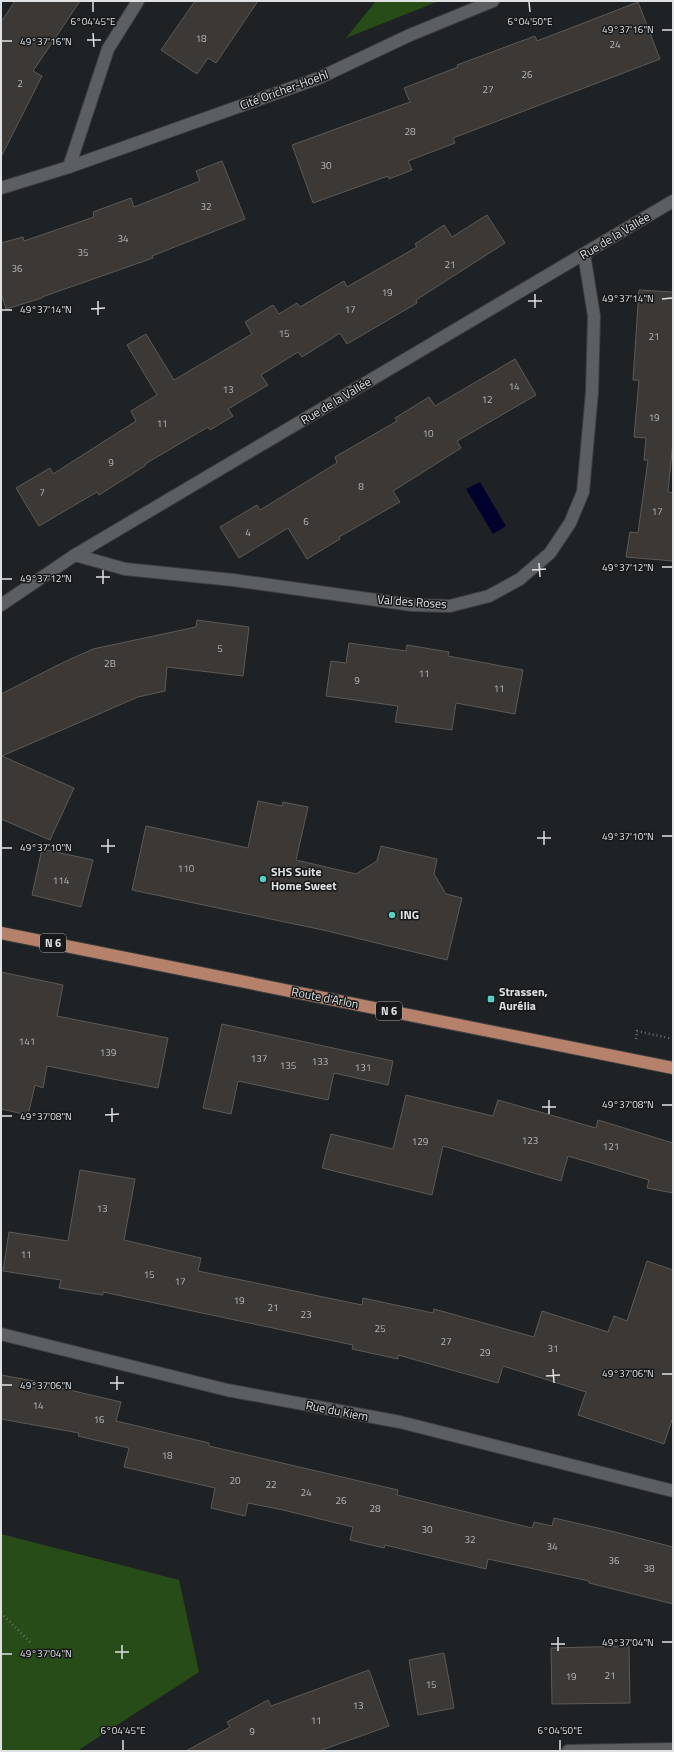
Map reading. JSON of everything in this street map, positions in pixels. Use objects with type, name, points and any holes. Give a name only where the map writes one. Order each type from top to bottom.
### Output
[{"type":"main road","name":"Route d'Arlon","points":[[1,933],[673,1068]]},
{"type":"street","points":[[69,166],[108,49],[138,1]]},
{"type":"street","name":"Cité Oricher-Hoehl","points":[[1,188],[69,166],[319,78],[410,35],[493,1]]},
{"type":"street","name":"Rue de la Vallée","points":[[1,605],[75,555],[673,201]]},
{"type":"street","name":"Val des Roses","points":[[75,555],[125,568],[233,580],[412,605],[450,606],[489,596],[520,579],[550,553],[570,523],[583,492],[592,392],[594,316],[584,254]]},
{"type":"street","name":"Rue du Kiem","points":[[1,1334],[227,1390],[400,1422],[673,1491]]},
{"type":"street","points":[[568,1751],[673,1749]]},
{"type":"path","points":[[1,1613],[32,1644]]},
{"type":"green space","points":[[376,1],[439,1],[346,38]]},
{"type":"green space","points":[[1,1534],[179,1580],[199,1672],[77,1751],[1,1751]]},
{"type":"water","points":[[480,482],[506,526],[493,534],[466,489]]},
{"type":"building","points":[[15,1],[80,1],[33,71],[42,76],[1,157],[1,22]]},
{"type":"building","points":[[195,1],[258,1],[216,63],[208,58],[197,74],[161,50]]},
{"type":"building","points":[[638,2],[660,59],[453,138],[455,143],[408,161],[412,170],[389,179],[388,176],[313,203],[292,145],[410,102],[404,88],[458,67],[457,65],[535,36],[537,41]]},
{"type":"building","points":[[222,161],[245,219],[152,256],[153,258],[42,298],[6,309],[1,293],[1,243],[23,237],[24,241],[94,217],[93,212],[131,198],[134,207],[200,181],[196,171]]},
{"type":"building","points":[[487,215],[505,243],[416,300],[417,303],[347,344],[340,333],[302,357],[298,352],[261,375],[268,385],[228,409],[233,416],[210,430],[208,427],[145,464],[146,465],[99,495],[97,492],[39,526],[16,488],[50,468],[53,474],[136,421],[131,411],[157,395],[127,345],[146,334],[174,380],[252,334],[245,322],[273,305],[279,314],[297,303],[300,307],[344,281],[347,287],[417,247],[415,244],[444,225],[452,237]]},
{"type":"building","points":[[639,290],[673,292],[673,441],[668,492],[673,493],[673,561],[626,557],[630,532],[638,533],[648,460],[644,460],[646,438],[634,437],[639,380],[633,380]]},
{"type":"building","points":[[515,359],[536,395],[457,441],[461,448],[393,491],[400,502],[339,537],[340,539],[307,559],[288,528],[239,558],[220,527],[257,505],[260,510],[337,463],[335,457],[397,421],[395,418],[429,397],[435,406]]},
{"type":"building","points":[[197,620],[249,627],[243,676],[167,667],[165,691],[138,697],[2,756],[74,788],[50,840],[1,819],[1,694],[93,649],[196,627]]},
{"type":"building","points":[[349,643],[406,651],[407,645],[449,652],[448,656],[523,670],[515,714],[456,703],[452,730],[395,722],[398,706],[326,696],[331,661],[346,663]]},
{"type":"building","points":[[258,801],[282,806],[283,802],[308,807],[296,860],[356,874],[377,861],[381,846],[437,859],[434,874],[446,894],[462,898],[447,960],[323,930],[132,890],[146,826],[248,848]]},
{"type":"building","points":[[42,849],[93,860],[81,907],[32,895]]},
{"type":"building","points":[[1,972],[63,985],[57,1016],[168,1038],[158,1088],[47,1066],[43,1088],[35,1085],[28,1115],[1,1109]]},
{"type":"building","points":[[222,1024],[393,1061],[388,1085],[334,1073],[328,1100],[238,1081],[231,1114],[203,1108]]},
{"type":"building","points":[[406,1095],[493,1116],[498,1100],[596,1128],[598,1120],[673,1143],[673,1193],[647,1188],[649,1180],[568,1156],[561,1181],[443,1146],[432,1195],[322,1168],[331,1134],[393,1149]]},
{"type":"building","points":[[80,1170],[135,1179],[124,1240],[201,1258],[198,1271],[362,1305],[363,1298],[433,1313],[434,1309],[534,1337],[542,1311],[608,1332],[614,1316],[627,1321],[647,1261],[673,1270],[673,1417],[664,1444],[578,1415],[586,1392],[503,1366],[498,1383],[398,1355],[398,1359],[352,1349],[353,1345],[103,1292],[103,1295],[59,1288],[61,1280],[3,1271],[9,1232],[68,1241]]},
{"type":"building","points":[[1,1375],[62,1386],[61,1388],[121,1402],[116,1421],[209,1443],[209,1446],[398,1490],[397,1495],[532,1528],[534,1522],[552,1526],[554,1518],[673,1547],[673,1604],[589,1583],[589,1581],[488,1559],[486,1569],[385,1545],[384,1548],[350,1540],[353,1527],[283,1510],[248,1503],[245,1516],[211,1508],[215,1488],[124,1467],[129,1448],[78,1436],[79,1433],[1,1419]]},
{"type":"building","points":[[629,1646],[630,1703],[552,1704],[551,1648]]},
{"type":"building","points":[[444,1653],[454,1708],[418,1715],[409,1660]]},
{"type":"building","points":[[369,1670],[389,1726],[319,1751],[186,1751],[230,1727],[227,1722],[268,1700],[271,1706]]},
{"type":"place","name":"SHS Suite Home Sweet","points":[[263,879]]},
{"type":"place","name":"ING","points":[[392,915]]},
{"type":"place","name":"Strassen, Aurélia","points":[[491,999]]}]
